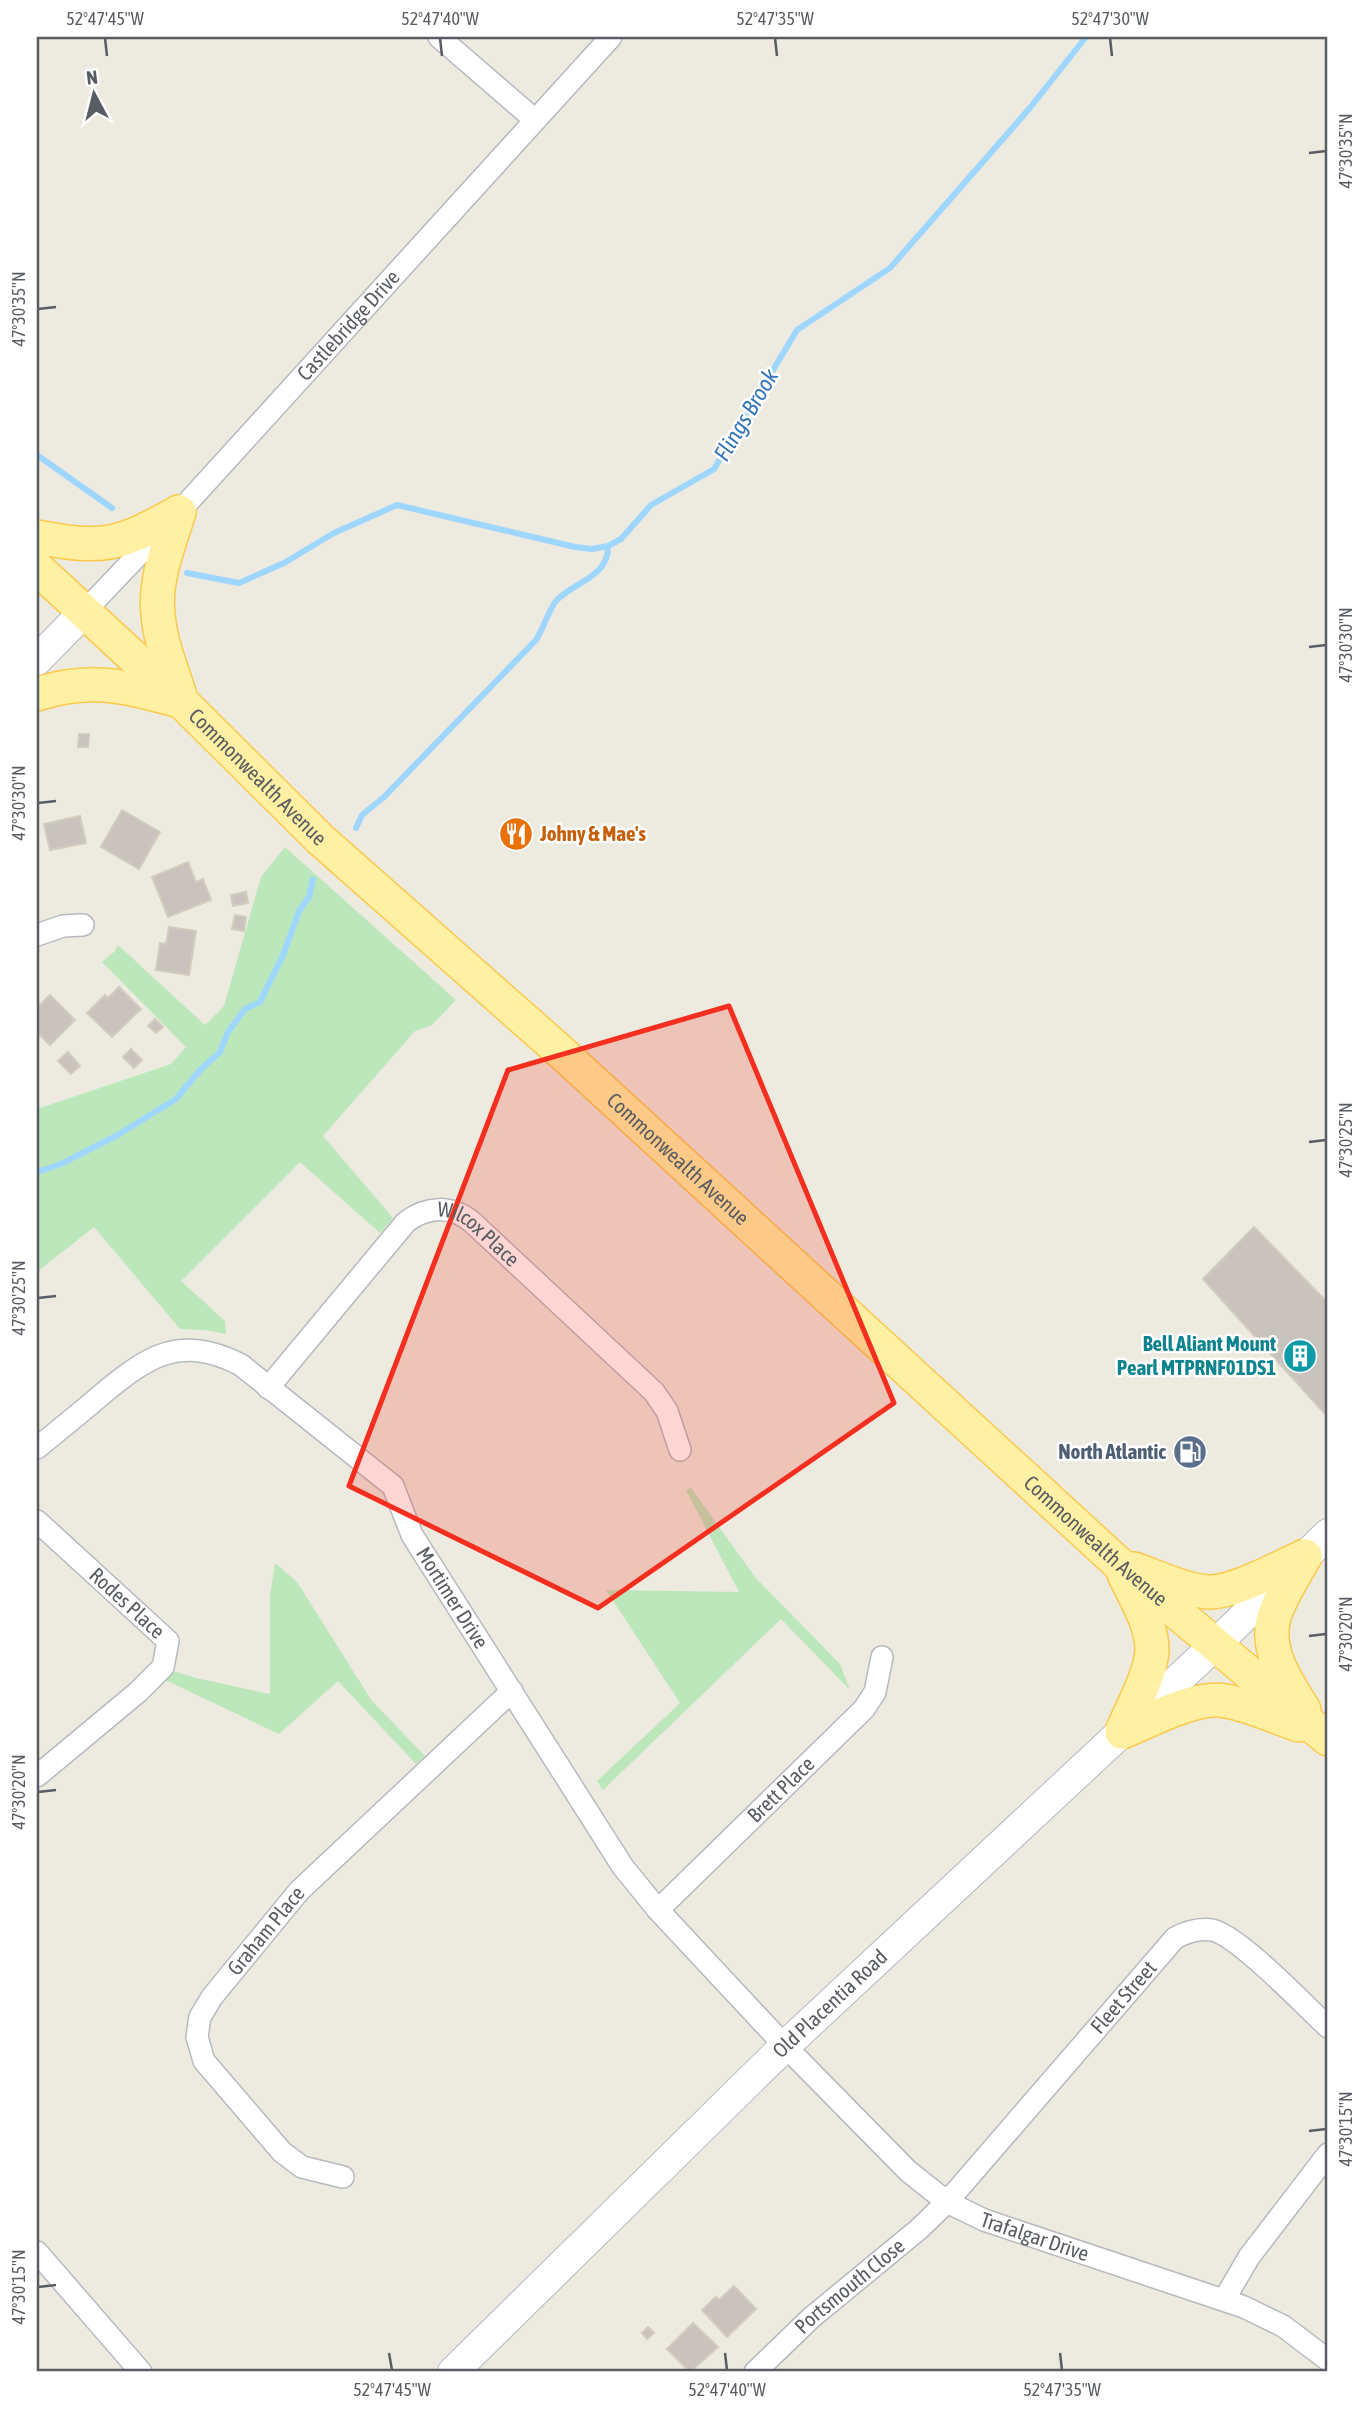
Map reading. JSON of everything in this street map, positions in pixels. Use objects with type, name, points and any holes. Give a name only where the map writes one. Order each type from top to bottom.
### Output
[{"type":"main road","points":[[37,537],[72,544],[97,545],[136,536],[178,512]]},
{"type":"main road","points":[[178,512],[162,571],[158,615],[164,647],[182,702]]},
{"type":"main road","name":"Commonwealth Avenue","points":[[37,568],[182,702],[320,839],[561,1052],[1119,1564],[1322,1735]]},
{"type":"main road","points":[[37,660],[84,612]]},
{"type":"main road","points":[[37,694],[89,683],[117,685],[182,702]]},
{"type":"main road","points":[[1119,1564],[1210,1592],[1238,1585],[1317,1545]]},
{"type":"main road","points":[[1317,1545],[1274,1615],[1272,1631],[1276,1660],[1322,1735]]},
{"type":"main road","name":"Old Placentia Road","points":[[453,2372],[785,2046],[1214,1646],[1317,1545]]},
{"type":"main road","points":[[1119,1564],[1144,1616],[1152,1649],[1146,1674],[1122,1732]]},
{"type":"main road","points":[[1122,1732],[1186,1706],[1214,1700],[1227,1701],[1322,1735]]},
{"type":"street","points":[[439,37],[535,120]]},
{"type":"street","name":"Castlebridge Drive","points":[[84,612],[611,37]]},
{"type":"street","points":[[37,934],[83,925]]},
{"type":"street","name":"Wilcox Place","points":[[268,1388],[406,1222],[422,1212],[453,1210],[472,1222],[654,1392],[667,1411],[680,1450]]},
{"type":"street","name":"Mortimer Drive","points":[[37,1448],[145,1361],[172,1352],[200,1351],[228,1359],[251,1373],[393,1486],[412,1535],[623,1867],[658,1910],[785,2046]]},
{"type":"street","name":"Rodes Place","points":[[37,1521],[168,1641],[163,1667],[138,1692],[37,1776]]},
{"type":"street","name":"Brett Place","points":[[658,1910],[864,1709],[876,1692],[883,1657]]},
{"type":"street","name":"Graham Place","points":[[343,2177],[302,2167],[282,2152],[204,2061],[197,2036],[200,2017],[212,1997],[299,1891],[512,1691]]},
{"type":"street","name":"Fleet Street","points":[[947,2202],[1168,1944],[1183,1934],[1202,1929],[1228,1936],[1328,2027]]},
{"type":"street","name":"Trafalgar Drive","points":[[785,2046],[908,2171],[947,2202],[1002,2227],[1244,2307],[1283,2326],[1328,2360]]},
{"type":"street","points":[[1224,2300],[1249,2257],[1328,2154]]},
{"type":"street","name":"Portsmouth Close","points":[[755,2372],[826,2305],[919,2229],[947,2202]]},
{"type":"street","points":[[37,2252],[141,2372]]},
{"type":"highlighted area","points":[[729,1006],[894,1403],[598,1608],[349,1486],[508,1070]]},
{"type":"green space","points":[[285,847],[456,1000],[432,1025],[415,1031],[323,1136],[393,1218],[380,1233],[300,1162],[181,1281],[225,1321],[226,1334],[180,1329],[94,1227],[37,1272],[37,1109],[171,1064],[186,1047],[102,962],[118,945],[205,1025],[224,1006],[261,877]]},
{"type":"green space","points":[[691,1488],[755,1577],[840,1664],[850,1690],[781,1619],[603,1790],[597,1781],[680,1703],[606,1590],[739,1592],[686,1490]]},
{"type":"green space","points":[[275,1563],[297,1582],[372,1701],[425,1756],[416,1764],[338,1681],[279,1734],[163,1679],[167,1669],[270,1694],[270,1595]]},
{"type":"building","points":[[79,734],[89,734],[88,747],[78,747]]},
{"type":"building","points":[[122,810],[160,832],[139,869],[101,847]]},
{"type":"building","points":[[80,816],[86,843],[50,850],[44,824]]},
{"type":"building","points":[[188,862],[196,882],[203,879],[211,900],[168,917],[152,877]]},
{"type":"building","points":[[246,892],[248,903],[233,906],[231,895]]},
{"type":"building","points":[[235,915],[246,917],[244,931],[232,929]]},
{"type":"building","points":[[169,927],[196,931],[189,975],[156,970],[160,943],[166,944]]},
{"type":"building","points":[[119,987],[141,1009],[112,1037],[87,1013],[105,995],[108,998]]},
{"type":"building","points":[[50,995],[75,1020],[50,1045],[37,1032],[37,1008]]},
{"type":"building","points":[[155,1019],[163,1027],[156,1033],[148,1026]]},
{"type":"building","points":[[131,1049],[142,1060],[134,1068],[123,1057]]},
{"type":"building","points":[[68,1052],[80,1066],[71,1074],[58,1061]]},
{"type":"building","name":"Bell Aliant Mount Pearl MTPRNF01DS1","points":[[1254,1227],[1328,1303],[1328,1410],[1324,1413],[1203,1279]]},
{"type":"building","points":[[734,2286],[756,2309],[727,2337],[702,2310],[716,2297],[719,2300]]},
{"type":"building","points":[[693,2323],[718,2347],[690,2372],[667,2349]]},
{"type":"building","points":[[648,2327],[654,2333],[647,2339],[642,2333]]},
{"type":"waterway","name":"Flings Brook","points":[[187,573],[239,583],[284,563],[334,533],[397,505],[575,547],[592,549],[608,546],[621,539],[651,505],[714,469],[797,330],[890,268],[1029,109],[1086,37]]},
{"type":"waterway","points":[[37,455],[112,508]]},
{"type":"waterway","points":[[356,828],[362,815],[384,797],[536,640],[554,604],[597,572],[607,556],[608,546]]},
{"type":"waterway","points":[[37,1172],[61,1164],[116,1136],[176,1099],[201,1069],[220,1052],[228,1032],[245,1009],[260,1002],[283,955],[299,911],[309,897],[313,879]]},
{"type":"place","name":"Johny & Mae's","points":[[516,834]]},
{"type":"place","name":"Bell Aliant Mount Pearl MTPRNF01DS1","points":[[1300,1356]]},
{"type":"place","name":"North Atlantic","points":[[1190,1452]]}]
